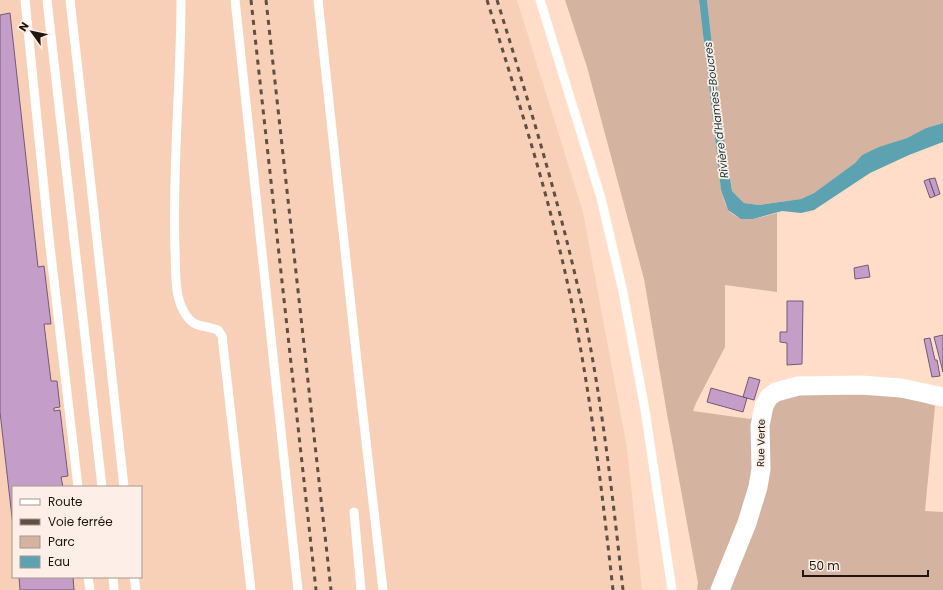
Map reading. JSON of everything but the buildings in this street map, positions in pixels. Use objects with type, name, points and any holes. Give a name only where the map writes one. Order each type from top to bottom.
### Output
[{"type":"street","name":"Rue Verte","points":[[720,590],[747,523],[758,487],[762,461],[760,426],[764,406],[769,397],[776,392],[798,386],[853,385],[901,388],[943,397]]},
{"type":"lane","points":[[25,0],[50,246],[78,486]]},
{"type":"lane","points":[[47,0],[102,486]]},
{"type":"lane","points":[[70,0],[124,486]]},
{"type":"lane","points":[[181,0],[174,227],[179,298],[188,318],[193,323],[200,327],[218,330],[222,336],[251,590]]},
{"type":"lane","points":[[234,0],[298,590]]},
{"type":"lane","points":[[318,0],[383,590]]},
{"type":"lane","points":[[540,0],[601,198],[623,292],[645,410],[672,590]]},
{"type":"lane","points":[[354,512],[361,590]]},
{"type":"lane","points":[[88,578],[90,590]]},
{"type":"lane","points":[[113,578],[114,590]]},
{"type":"lane","points":[[134,578],[136,590]]},
{"type":"shaded area","points":[[0,0],[517,0],[583,212],[627,448],[642,590],[0,590]]},
{"type":"green space","points":[[565,0],[699,0],[721,190],[725,203],[729,211],[740,218],[752,219],[777,213],[777,292],[725,285],[725,347],[693,411],[750,419],[786,394],[894,393],[935,406],[925,511],[943,512],[943,590],[697,590],[698,583],[644,279],[587,67]]},
{"type":"green space","points":[[707,0],[943,0],[943,123],[926,128],[907,138],[862,155],[855,163],[814,193],[801,199],[759,205],[744,203],[732,191],[719,106]]},
{"type":"water","name":"Rivière d'Hames-Boucres","points":[[699,0],[707,0],[719,106],[732,191],[744,203],[759,205],[801,199],[814,193],[855,163],[862,155],[879,147],[907,138],[926,128],[943,123],[943,142],[909,155],[870,173],[814,210],[801,213],[782,211],[753,219],[741,219],[728,210],[721,190]]},
{"type":"railway","points":[[251,0],[316,590]]},
{"type":"railway","points":[[266,0],[331,590]]},
{"type":"railway","points":[[487,0],[538,169],[565,272],[581,351],[594,430],[613,590]]},
{"type":"railway","points":[[497,0],[556,199],[585,319],[602,420],[623,590]]}]
